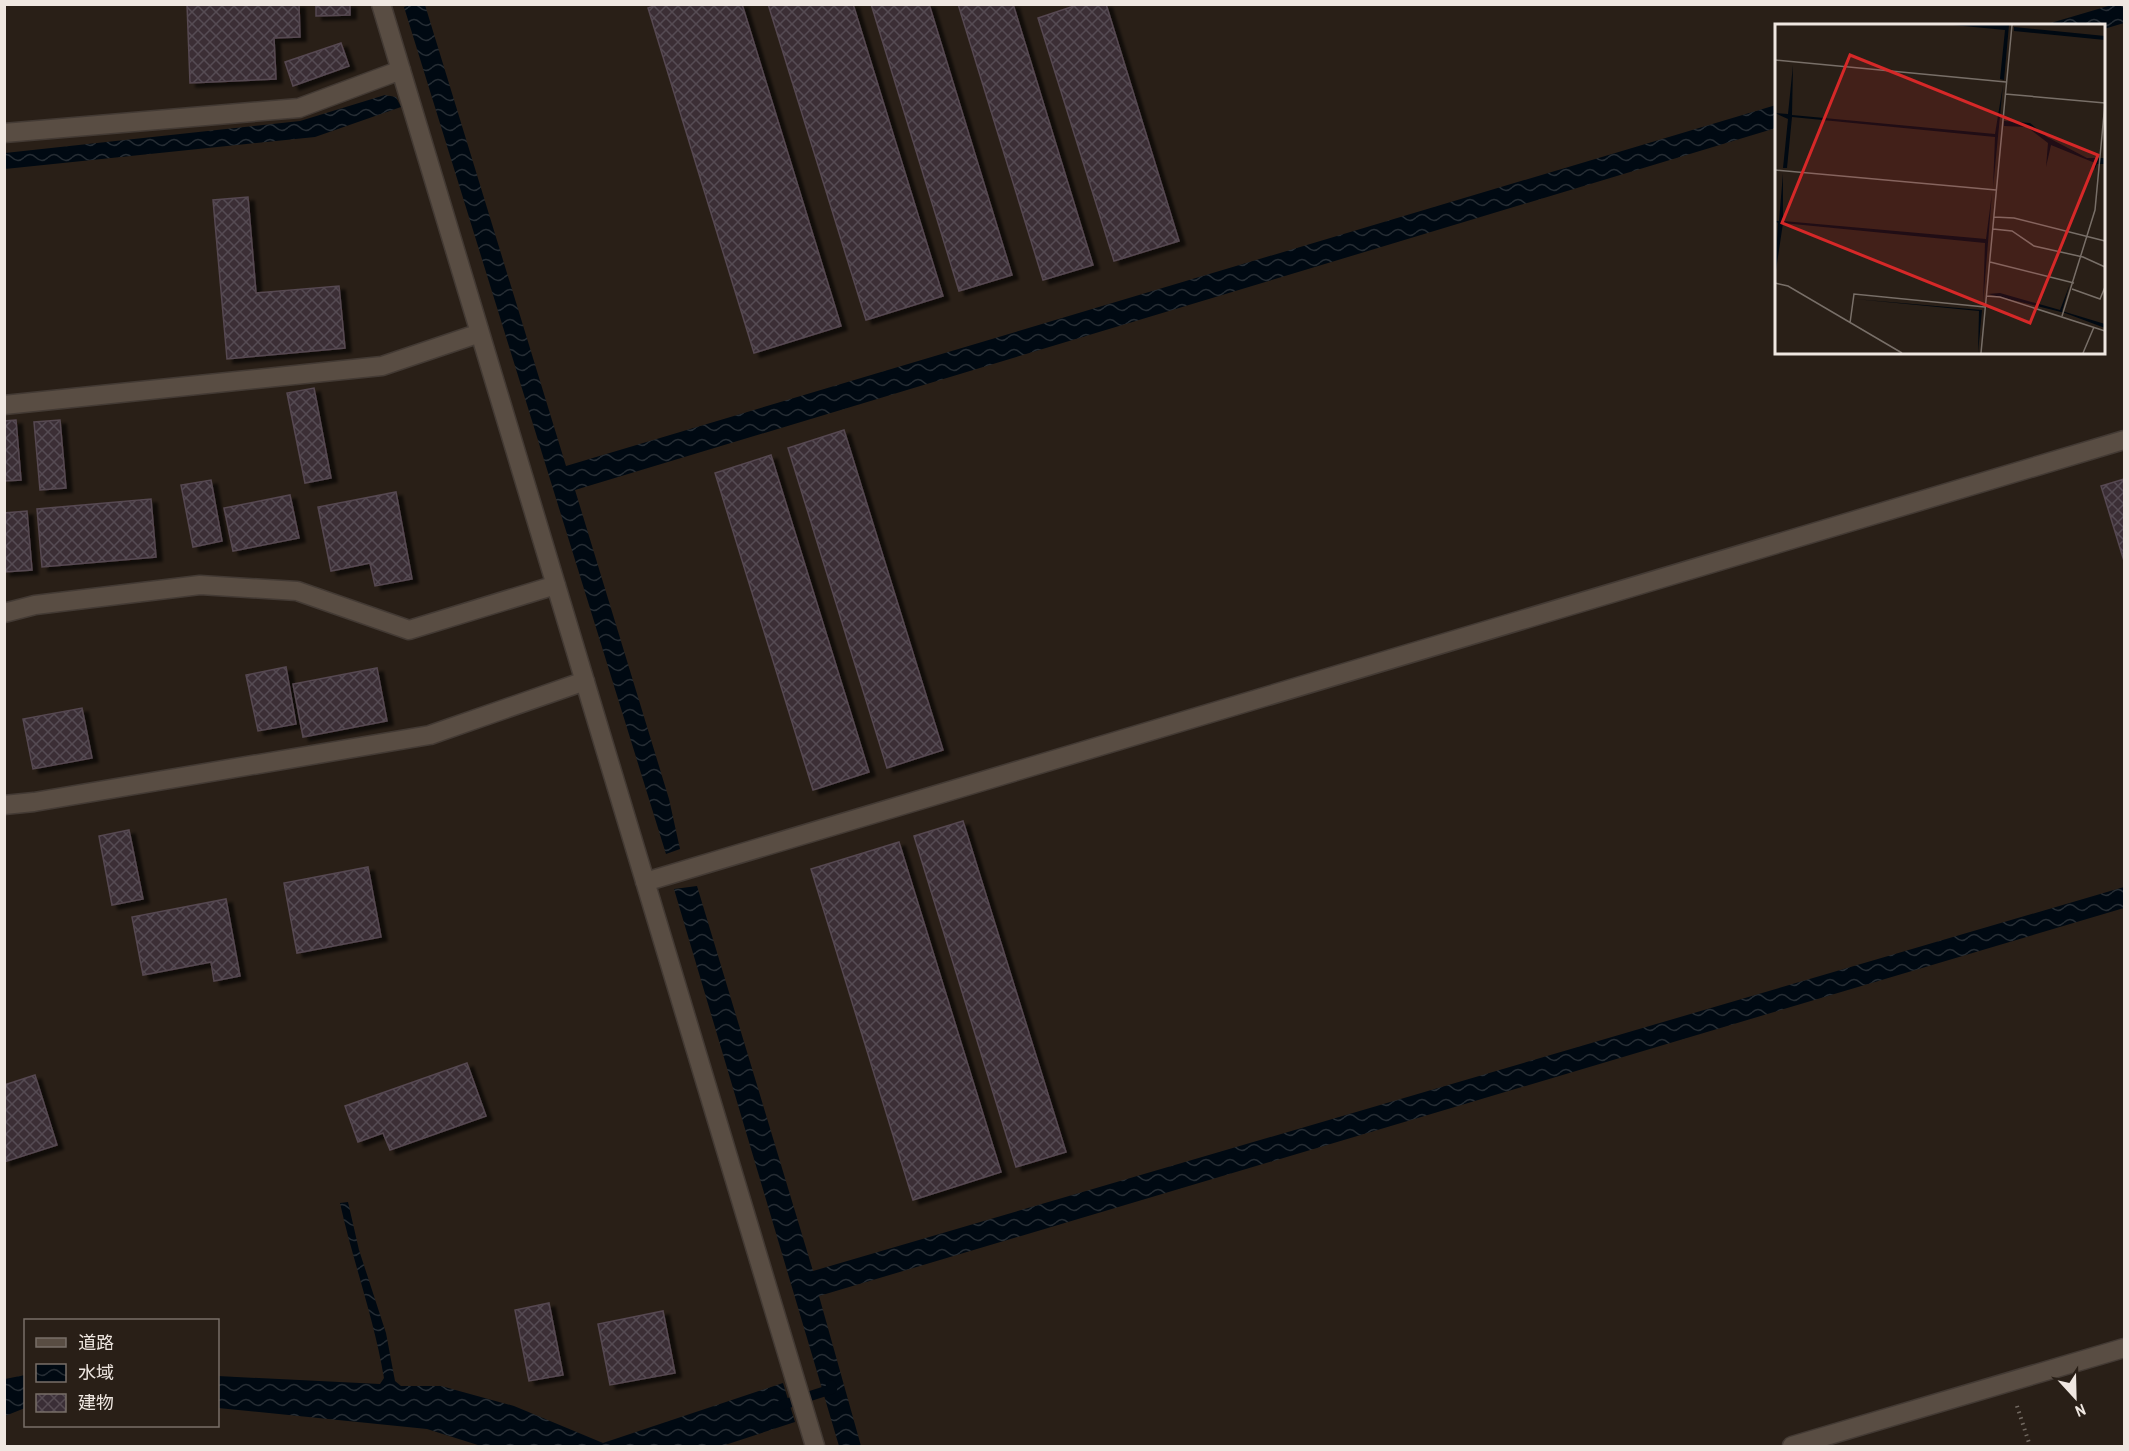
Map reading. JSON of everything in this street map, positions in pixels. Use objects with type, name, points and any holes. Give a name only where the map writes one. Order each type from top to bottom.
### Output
[{"type":"street","points":[[381,4],[814,1446]]},
{"type":"street","points":[[4,133],[299,108],[401,70]]},
{"type":"street","points":[[4,405],[382,366],[480,333]]},
{"type":"street","points":[[645,882],[2124,440]]},
{"type":"street","points":[[4,613],[35,605],[200,585],[297,591],[409,630],[556,585]]},
{"type":"street","points":[[4,805],[34,802],[430,735],[585,681]]},
{"type":"street","points":[[1792,1446],[2124,1348]]},
{"type":"path","points":[[2009,1382],[2030,1446]]},
{"type":"water","points":[[2115,4],[2124,5],[2124,23],[2105,29],[2105,24],[2047,24]]},
{"type":"water","points":[[425,5],[566,466],[1775,105],[1775,128],[575,490],[669,799],[680,849],[666,854],[404,7]]},
{"type":"water","points":[[385,95],[396,97],[401,107],[315,137],[5,169],[5,153],[300,121]]},
{"type":"water","points":[[697,886],[813,1271],[2124,887],[2124,908],[819,1296],[861,1446],[839,1446],[674,889]]},
{"type":"water","points":[[348,1202],[359,1250],[386,1333],[395,1381],[401,1386],[441,1386],[514,1406],[603,1443],[783,1383],[795,1422],[722,1446],[481,1446],[427,1429],[219,1408],[219,1376],[380,1384],[384,1378],[375,1334],[340,1203]]},
{"type":"water","points":[[24,1375],[24,1408],[5,1416],[5,1379]]},
{"type":"building","points":[[187,4],[299,4],[300,37],[274,38],[276,79],[190,83]]},
{"type":"building","points":[[316,4],[350,4],[350,15],[316,16]]},
{"type":"building","points":[[660,4],[742,4],[841,326],[754,353],[648,8]]},
{"type":"building","points":[[768,4],[853,4],[943,296],[866,320]]},
{"type":"building","points":[[871,4],[929,4],[1012,275],[959,291]]},
{"type":"building","points":[[958,4],[1013,4],[1093,265],[1043,280]]},
{"type":"building","points":[[1080,4],[1106,4],[1179,241],[1114,261],[1038,18]]},
{"type":"building","points":[[341,43],[349,66],[293,86],[285,62]]},
{"type":"building","points":[[248,197],[256,293],[339,286],[345,348],[227,359],[213,200]]},
{"type":"building","points":[[314,388],[331,478],[305,483],[287,393]]},
{"type":"building","points":[[16,420],[21,480],[4,481],[4,421]]},
{"type":"building","points":[[60,420],[66,488],[40,490],[34,422]]},
{"type":"building","points":[[844,430],[943,750],[887,768],[788,448]]},
{"type":"building","points":[[771,455],[869,772],[813,790],[715,473]]},
{"type":"building","points":[[2124,479],[2124,561],[2101,486]]},
{"type":"building","points":[[211,480],[222,541],[193,547],[181,485]]},
{"type":"building","points":[[396,492],[412,579],[375,586],[370,563],[331,571],[318,507]]},
{"type":"building","points":[[290,495],[299,538],[233,551],[224,508]]},
{"type":"building","points":[[151,499],[156,557],[42,567],[37,509]]},
{"type":"building","points":[[27,511],[32,570],[4,572],[4,513]]},
{"type":"building","points":[[286,667],[296,724],[258,731],[246,675]]},
{"type":"building","points":[[377,668],[387,721],[303,737],[293,684]]},
{"type":"building","points":[[82,708],[92,758],[33,769],[23,719]]},
{"type":"building","points":[[963,821],[1066,1152],[1016,1167],[914,836]]},
{"type":"building","points":[[129,830],[143,899],[112,905],[99,836]]},
{"type":"building","points":[[899,842],[1001,1172],[913,1200],[811,869]]},
{"type":"building","points":[[368,867],[381,937],[297,953],[284,883]]},
{"type":"building","points":[[226,899],[240,976],[214,981],[211,962],[143,975],[132,917]]},
{"type":"building","points":[[467,1063],[486,1116],[390,1150],[383,1133],[358,1142],[345,1106]]},
{"type":"building","points":[[35,1075],[57,1145],[4,1162],[4,1085]]},
{"type":"building","points":[[549,1303],[563,1375],[529,1381],[515,1310]]},
{"type":"building","points":[[663,1311],[675,1373],[610,1385],[598,1324]]},
{"type":"waterway","points":[[776,1407],[832,1389],[831,1385]]}]
